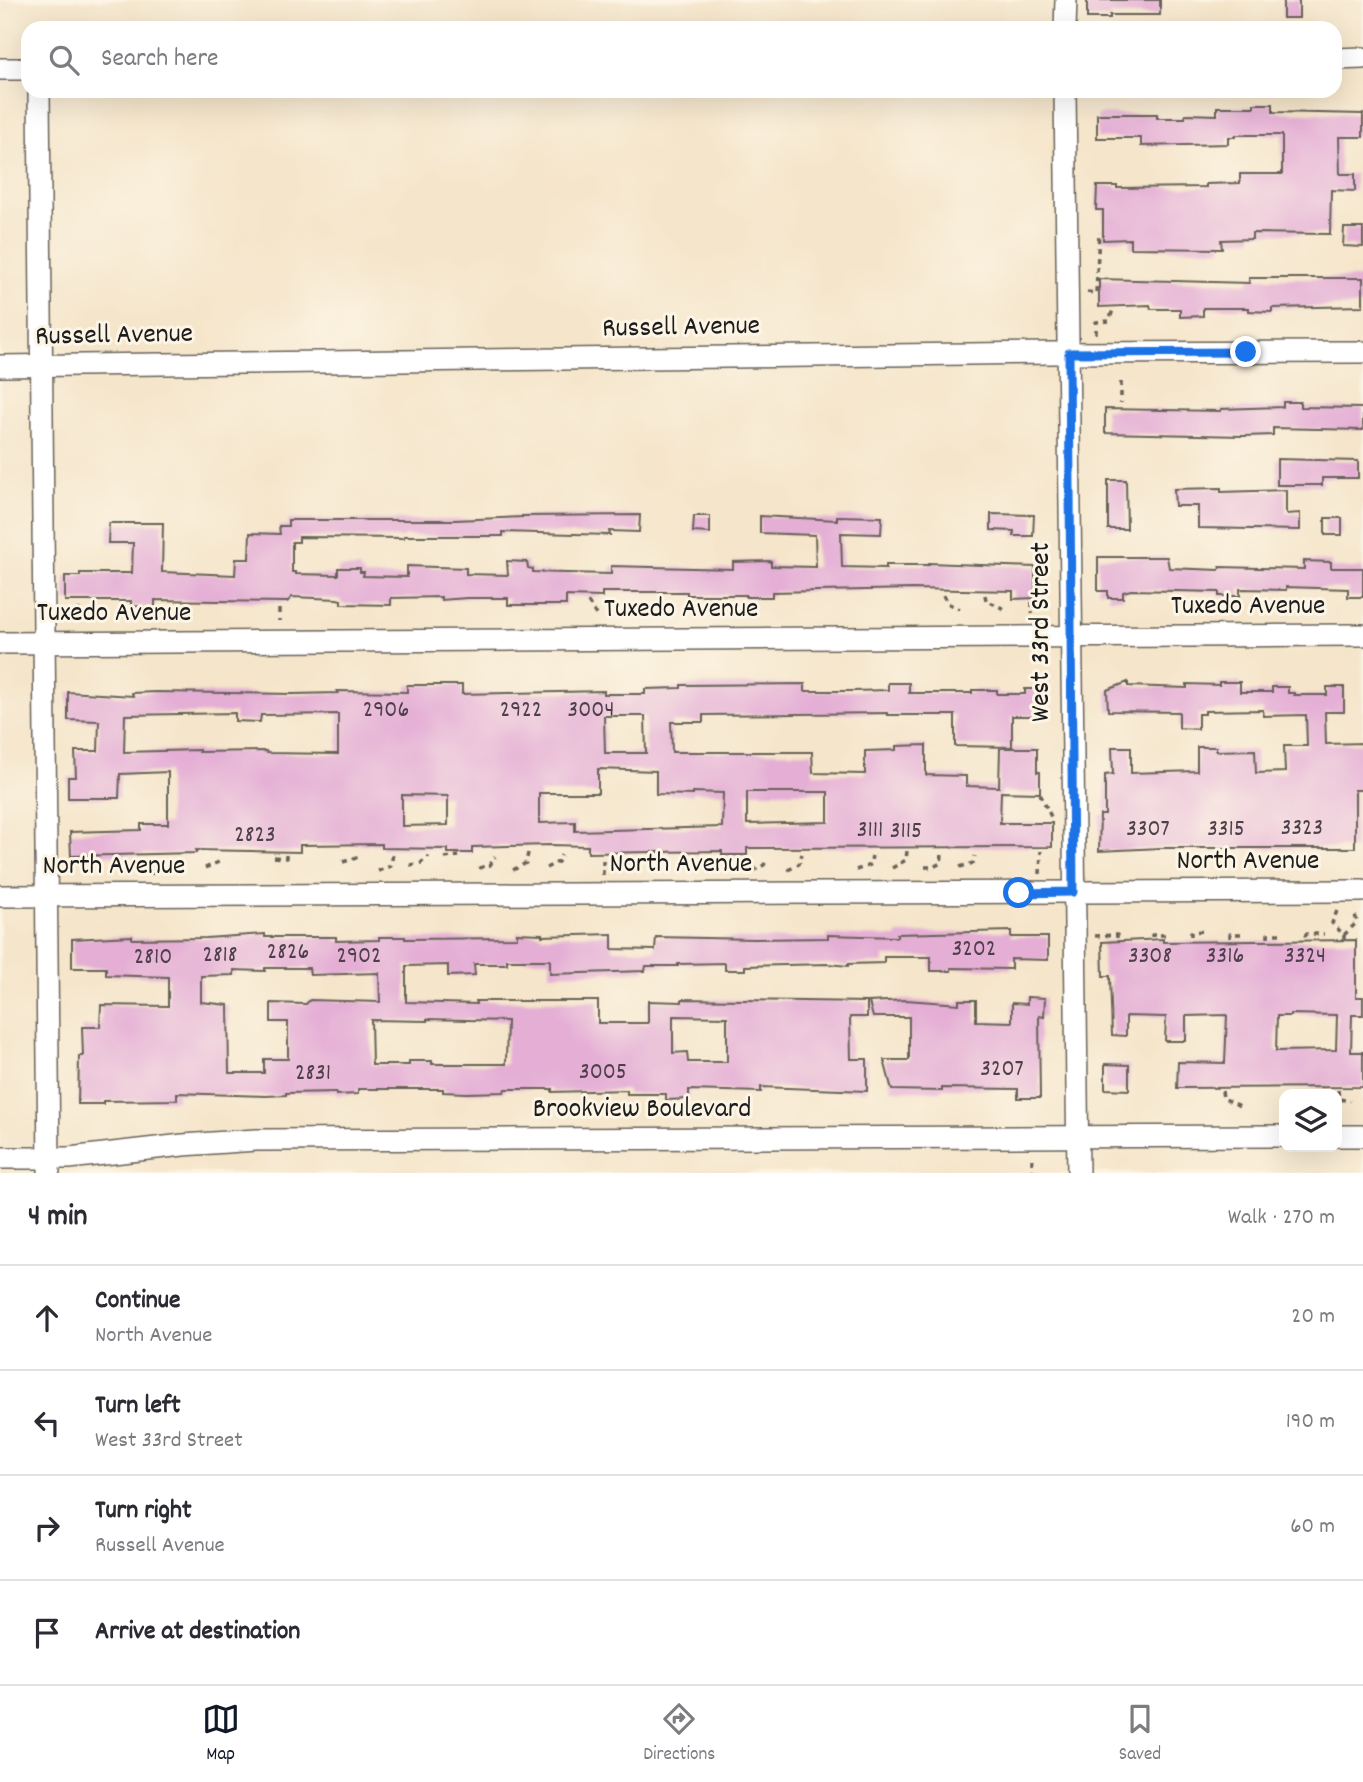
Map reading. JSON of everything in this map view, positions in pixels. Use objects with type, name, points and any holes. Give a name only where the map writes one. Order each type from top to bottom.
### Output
[{"type":"street","points":[[1065,21],[1066,0]]},
{"type":"street","points":[[1342,59],[1363,58]]},
{"type":"street","points":[[0,69],[21,69]]},
{"type":"street","points":[[39,98],[49,1166]]},
{"type":"street","name":"West 33rd Street","points":[[1065,98],[1078,1173]]},
{"type":"street","name":"Russell Avenue","points":[[0,366],[1363,352]]},
{"type":"street","name":"Tuxedo Avenue","points":[[0,643],[1363,635]]},
{"type":"street","name":"North Avenue","points":[[0,896],[46,898],[1073,892],[1358,900]]},
{"type":"street","name":"Brookview Boulevard","points":[[0,1158],[49,1166],[183,1145],[256,1140],[1279,1136]]},
{"type":"street","points":[[1342,1136],[1363,1136]]},
{"type":"path","points":[[1081,292],[1096,293],[1099,232]]},
{"type":"path","points":[[1096,336],[1096,322],[1110,321],[1113,310]]},
{"type":"path","points":[[1121,382],[1121,403]]},
{"type":"path","points":[[943,595],[947,603],[960,609]]},
{"type":"path","points":[[985,595],[990,603],[1004,609]]},
{"type":"path","points":[[1032,601],[1032,614]]},
{"type":"path","points":[[588,602],[598,618]]},
{"type":"path","points":[[79,604],[79,623]]},
{"type":"path","points":[[279,609],[279,621]]},
{"type":"path","points":[[1040,794],[1055,825]]},
{"type":"path","points":[[892,868],[906,860],[907,851]]},
{"type":"path","points":[[1040,874],[1041,851]]},
{"type":"path","points":[[343,862],[356,858],[356,853]]},
{"type":"path","points":[[378,871],[391,866],[393,853]]},
{"type":"path","points":[[513,870],[526,863],[528,853]]},
{"type":"path","points":[[789,870],[799,864],[802,854]]},
{"type":"path","points":[[274,857],[286,858],[286,855]]},
{"type":"path","points":[[547,868],[558,862],[561,855]]},
{"type":"path","points":[[925,867],[938,866],[942,855]]},
{"type":"path","points":[[410,866],[421,863],[429,856]]},
{"type":"path","points":[[445,858],[459,856]]},
{"type":"path","points":[[720,861],[735,861],[735,856]]},
{"type":"path","points":[[856,870],[870,865],[872,856]]},
{"type":"path","points":[[960,867],[973,863],[975,856]]},
{"type":"path","points":[[479,868],[490,865],[495,857]]},
{"type":"path","points":[[684,864],[690,865],[702,858]]},
{"type":"path","points":[[603,859],[603,875]]},
{"type":"path","points":[[653,859],[653,875]]},
{"type":"path","points":[[752,872],[767,860]]},
{"type":"path","points":[[205,869],[221,861]]},
{"type":"path","points":[[152,863],[152,877]]},
{"type":"path","points":[[1338,909],[1332,923],[1344,937],[1357,922],[1358,900]]},
{"type":"path","points":[[1191,936],[1191,932],[1206,932]]},
{"type":"path","points":[[1152,937],[1152,934],[1168,934]]},
{"type":"path","points":[[1230,937],[1230,934],[1245,934]]},
{"type":"path","points":[[1268,937],[1268,934],[1285,934]]},
{"type":"path","points":[[1305,937],[1306,934],[1324,934]]},
{"type":"path","points":[[1091,936],[1116,935],[1117,939]]},
{"type":"path","points":[[1222,1091],[1223,1098],[1240,1107]]},
{"type":"path","points":[[1342,1100],[1350,1101]]},
{"type":"path","points":[[1032,1159],[1032,1173]]},
{"type":"building","points":[[1087,0],[1160,0],[1160,15],[1087,18]]},
{"type":"building","points":[[1283,0],[1299,0],[1299,18],[1283,18]]},
{"type":"building","points":[[1254,104],[1273,104],[1273,112],[1363,114],[1363,137],[1339,137],[1340,174],[1355,174],[1355,191],[1331,190],[1330,234],[1252,233],[1252,239],[1221,240],[1222,249],[1130,248],[1130,239],[1103,240],[1103,210],[1096,210],[1097,186],[1206,187],[1206,184],[1240,183],[1240,174],[1282,174],[1282,135],[1236,135],[1228,137],[1228,144],[1141,146],[1141,138],[1097,138],[1097,114],[1157,114],[1157,118],[1185,118],[1186,114],[1217,115],[1217,107],[1254,107]]},
{"type":"building","points":[[1344,228],[1363,228],[1363,247],[1343,246]]},
{"type":"building","points":[[1249,278],[1363,278],[1363,306],[1272,308],[1272,312],[1249,311],[1249,308],[1203,308],[1203,316],[1180,317],[1180,309],[1151,309],[1150,305],[1099,307],[1099,279],[1249,283]]},
{"type":"building","points":[[1283,402],[1300,402],[1300,407],[1363,408],[1363,430],[1273,428],[1273,435],[1244,436],[1105,433],[1105,409],[1221,411],[1283,407]]},
{"type":"building","points":[[1277,459],[1358,461],[1358,478],[1322,478],[1322,485],[1277,485]]},
{"type":"building","points":[[1108,480],[1126,480],[1127,529],[1108,529]]},
{"type":"building","points":[[1221,488],[1221,492],[1286,490],[1286,514],[1300,513],[1300,530],[1198,528],[1198,506],[1175,506],[1174,489]]},
{"type":"building","points":[[991,514],[1034,515],[1033,536],[1014,536],[1014,531],[991,530]]},
{"type":"building","points":[[640,515],[639,532],[609,531],[610,535],[503,532],[503,536],[299,537],[299,542],[292,542],[292,572],[338,575],[338,568],[360,568],[360,572],[364,572],[363,576],[407,577],[407,566],[466,568],[466,574],[508,575],[507,561],[527,562],[528,568],[533,569],[533,572],[611,574],[611,566],[733,569],[733,562],[771,561],[771,566],[816,567],[815,535],[760,533],[760,516],[837,520],[837,516],[882,517],[881,534],[841,533],[842,567],[886,568],[886,565],[929,563],[1035,567],[1035,598],[1013,599],[1013,591],[912,589],[772,592],[772,597],[687,595],[687,592],[602,592],[602,597],[566,596],[566,605],[508,605],[508,598],[441,600],[441,597],[391,598],[391,605],[341,604],[341,600],[337,599],[292,597],[287,602],[155,600],[155,607],[131,606],[131,601],[65,601],[65,576],[80,576],[80,573],[132,573],[133,543],[108,543],[109,523],[163,523],[162,572],[235,575],[236,559],[249,559],[250,533],[280,534],[279,526],[288,526],[288,520],[455,520],[522,516]]},
{"type":"building","points":[[694,516],[710,516],[710,533],[693,532]]},
{"type":"building","points":[[1325,518],[1342,518],[1342,535],[1325,535]]},
{"type":"building","points":[[1098,557],[1167,557],[1169,568],[1219,570],[1220,567],[1304,569],[1304,561],[1331,562],[1331,568],[1363,568],[1363,597],[1348,597],[1348,589],[1286,587],[1286,590],[1240,589],[1240,596],[1219,596],[1219,592],[1131,590],[1123,592],[1123,598],[1108,598],[1108,591],[1098,591]]},
{"type":"building","points":[[1128,682],[1128,686],[1187,688],[1187,684],[1219,685],[1219,682],[1240,682],[1240,692],[1272,692],[1272,687],[1288,687],[1288,693],[1294,695],[1327,695],[1327,687],[1344,687],[1344,712],[1325,712],[1326,744],[1363,743],[1363,790],[1355,790],[1355,848],[1161,848],[1099,851],[1100,815],[1105,815],[1105,775],[1113,774],[1112,747],[1131,747],[1131,773],[1197,771],[1197,747],[1216,747],[1216,751],[1255,750],[1256,773],[1285,772],[1284,746],[1307,746],[1306,715],[1263,716],[1263,710],[1205,711],[1205,714],[1198,714],[1198,729],[1179,728],[1179,712],[1108,711],[1107,690]]},
{"type":"building","points":[[888,683],[909,683],[909,693],[972,693],[972,690],[997,690],[997,694],[1025,694],[1025,689],[1041,689],[1041,716],[1012,716],[1012,747],[955,746],[955,715],[703,715],[703,722],[671,722],[672,752],[812,752],[813,773],[865,774],[865,751],[926,745],[926,775],[966,776],[966,786],[999,787],[1000,748],[1037,748],[1040,793],[1001,792],[1000,823],[1052,823],[1052,847],[747,848],[747,855],[722,855],[722,851],[588,853],[588,846],[551,845],[472,847],[472,853],[448,853],[448,849],[382,848],[382,844],[300,845],[300,852],[196,850],[196,853],[71,856],[70,832],[141,830],[141,824],[168,824],[168,772],[120,774],[119,798],[68,798],[68,777],[76,777],[75,751],[98,751],[99,721],[68,720],[68,692],[133,696],[132,693],[156,692],[407,692],[407,685],[462,685],[462,694],[604,691],[604,694],[645,694],[645,689],[681,688],[681,685],[805,684],[805,691],[888,690]],"holes":[[[235,713],[235,721],[260,722],[261,715],[338,714],[338,754],[199,750],[124,752],[125,715]],[[604,716],[645,716],[646,753],[605,753]],[[598,769],[656,771],[656,794],[723,793],[722,827],[575,831],[575,822],[539,823],[539,793],[598,793]],[[747,792],[828,792],[828,822],[747,824]],[[402,795],[448,796],[448,825],[402,826]]]},
{"type":"building","points":[[1011,931],[1011,937],[1048,937],[1048,960],[1011,959],[1011,969],[951,968],[951,971],[931,971],[931,957],[884,957],[884,963],[848,966],[745,966],[745,970],[725,970],[725,963],[678,964],[646,966],[645,971],[550,974],[550,960],[507,960],[507,964],[474,964],[475,975],[448,976],[448,965],[406,966],[406,1002],[476,1004],[476,1001],[598,1001],[598,1023],[648,1023],[648,1001],[682,1002],[682,999],[867,1002],[867,1017],[850,1017],[851,1059],[867,1059],[867,1091],[761,1087],[761,1092],[689,1090],[689,1099],[666,1100],[666,1094],[627,1094],[627,1090],[552,1092],[552,1089],[505,1089],[504,1092],[466,1093],[443,1092],[443,1089],[358,1089],[358,1094],[336,1095],[336,1092],[265,1096],[177,1093],[177,1100],[78,1104],[79,1056],[83,1056],[82,1027],[100,1027],[101,1005],[168,1006],[168,977],[106,975],[106,968],[72,968],[72,939],[132,936],[132,939],[206,938],[265,934],[265,937],[336,937],[336,941],[379,940],[379,937],[517,938],[517,933],[542,936],[612,934],[612,949],[655,950],[656,937],[755,939],[828,938],[828,935],[897,937],[897,934]],"holes":[[[265,968],[309,968],[310,975],[379,973],[380,1002],[310,1000],[306,1004],[271,1003],[271,1022],[288,1022],[288,1059],[264,1059],[264,1073],[229,1073],[228,1005],[201,1002],[201,976],[234,975],[234,970],[265,971]],[[673,1016],[727,1017],[727,1062],[688,1062],[687,1052],[673,1053]],[[371,1020],[507,1021],[506,1064],[432,1064],[432,1061],[409,1061],[409,1065],[372,1065]]]},
{"type":"building","points":[[1163,939],[1163,942],[1356,940],[1356,997],[1363,997],[1363,1015],[1352,1015],[1351,1052],[1363,1052],[1363,1087],[1177,1088],[1178,1062],[1225,1063],[1227,1015],[1186,1016],[1186,1041],[1165,1041],[1166,1017],[1126,1016],[1126,1036],[1112,1035],[1110,976],[1103,976],[1102,942]],"holes":[[[1337,1015],[1336,1050],[1276,1051],[1277,1016]]]},
{"type":"building","points":[[1027,997],[1045,998],[1044,1017],[1039,1016],[1040,1098],[1018,1098],[1018,1089],[892,1090],[884,1060],[909,1060],[909,1017],[873,1017],[869,1002],[906,1000],[959,1004],[959,1000],[976,1000],[976,1021],[1012,1022],[1012,1003],[1027,1004]]},
{"type":"building","points":[[1105,1064],[1129,1065],[1129,1090],[1105,1089]]},
{"type":"route","points":[[1019,893],[1073,892],[1069,353],[1246,352]]}]
